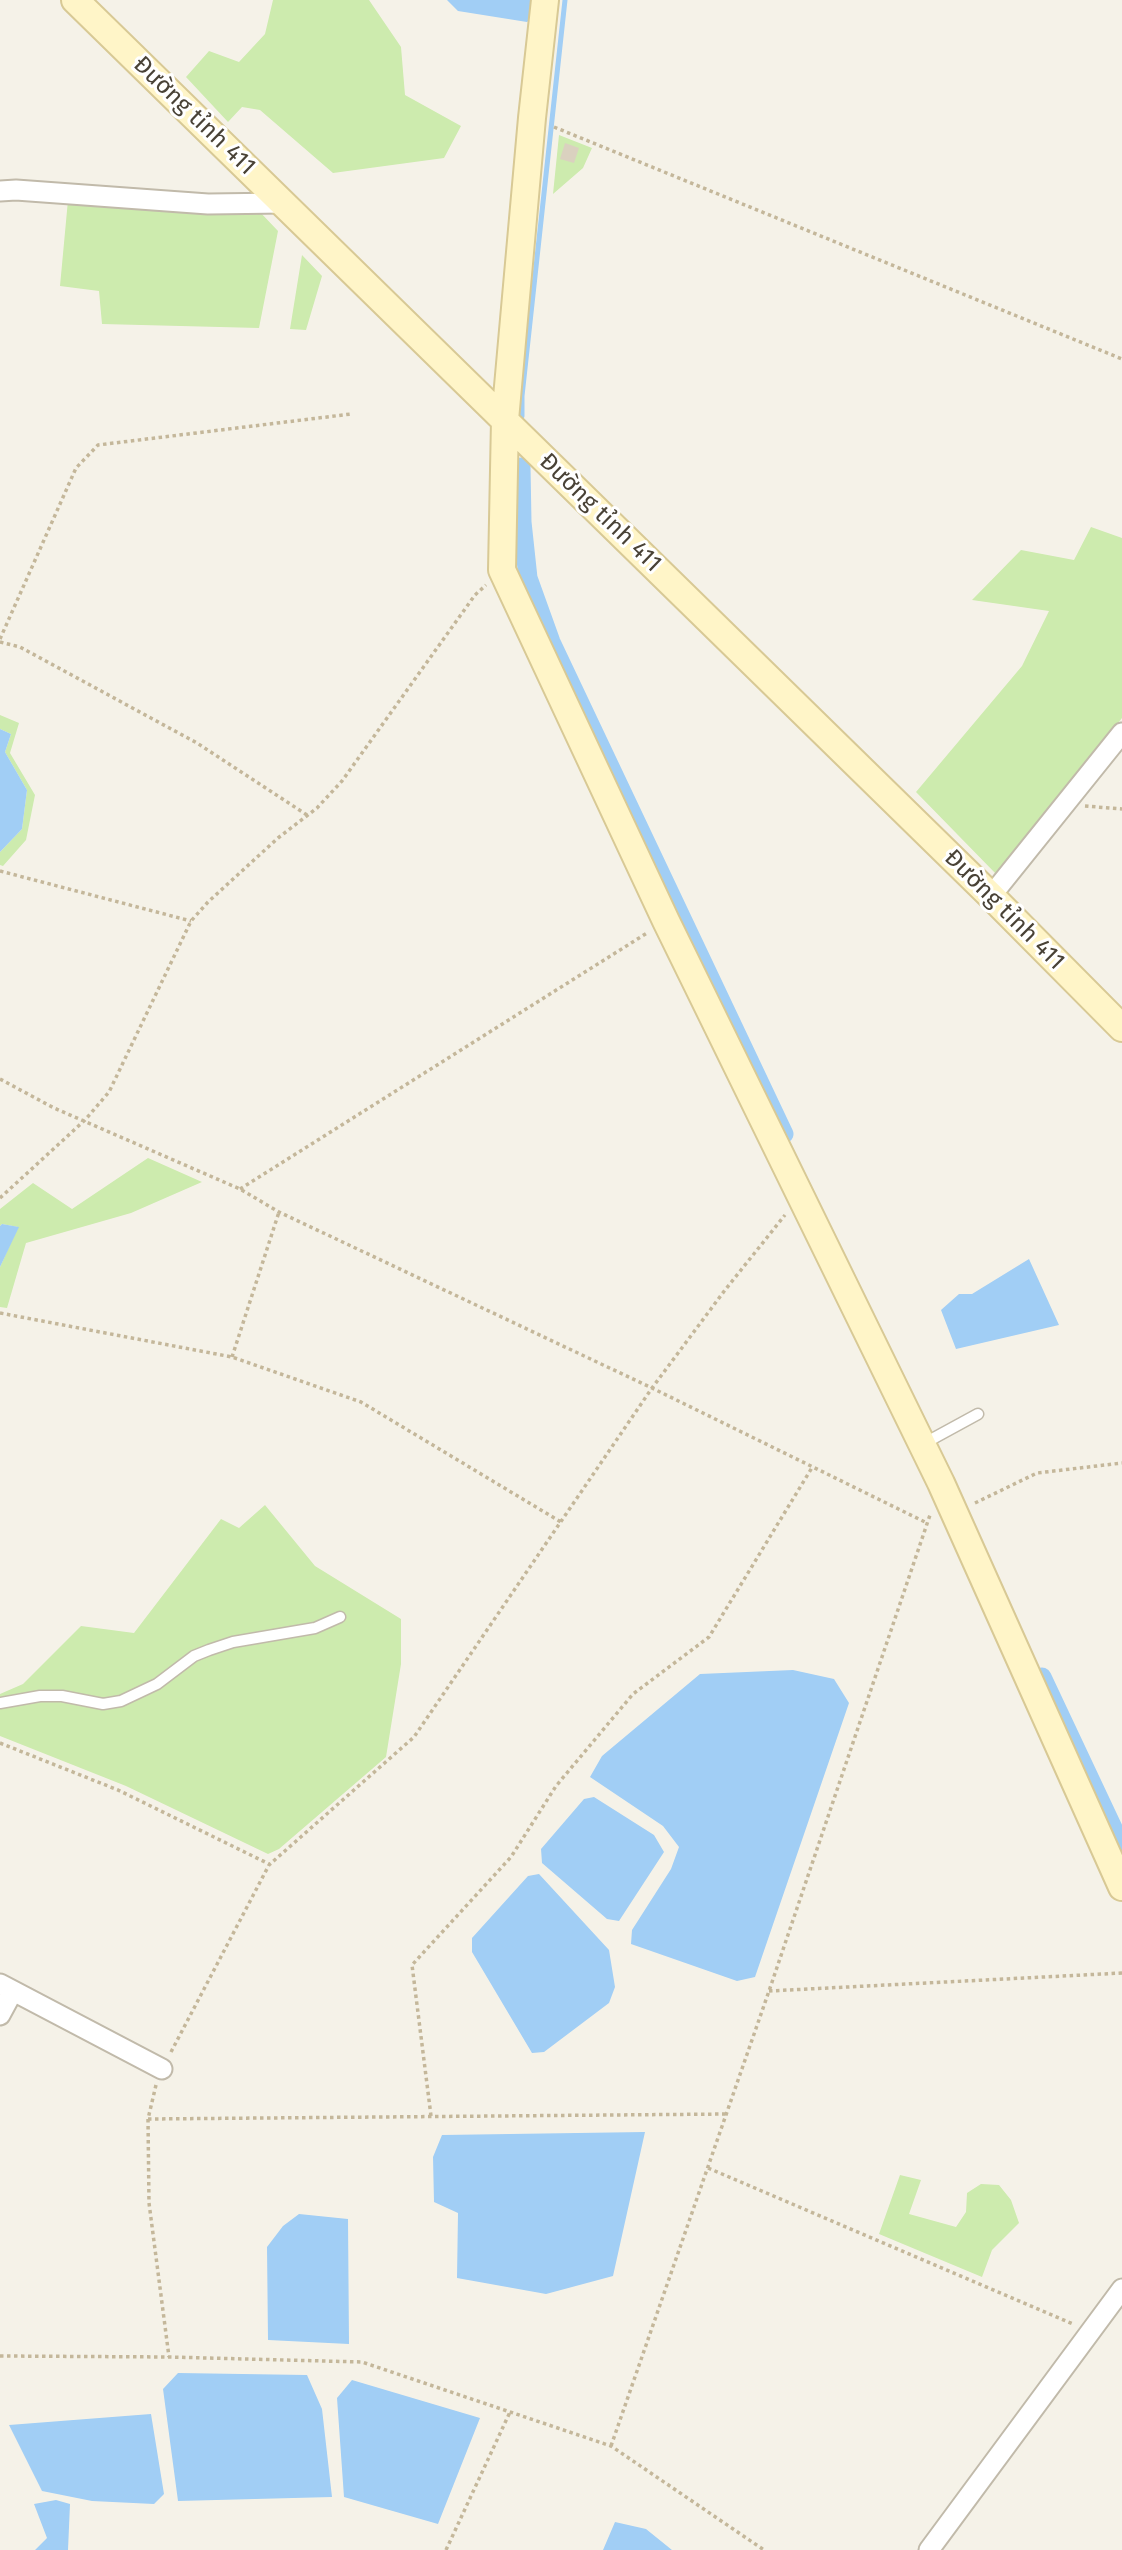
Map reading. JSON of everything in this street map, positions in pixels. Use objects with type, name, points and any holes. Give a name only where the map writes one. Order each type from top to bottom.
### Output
[{"type":"main road","name":"Đường tỉnh 411","points":[[75,0],[991,896],[1122,1028]]},
{"type":"main road","points":[[545,0],[505,421],[502,570],[666,921],[800,1195],[930,1441],[941,1483],[1122,1887]]},
{"type":"street","points":[[0,191],[208,204],[284,203]]},
{"type":"street","points":[[991,896],[1122,733]]},
{"type":"street","points":[[0,2015],[7,1988],[162,2069]]},
{"type":"street","points":[[929,2550],[1122,2289]]},
{"type":"lane","points":[[930,1441],[978,1414]]},
{"type":"lane","points":[[0,1703],[40,1696],[62,1696],[103,1704],[121,1701],[157,1684],[194,1656],[209,1650],[233,1642],[315,1628],[340,1618]]},
{"type":"path","points":[[532,118],[1122,359]]},
{"type":"path","points":[[307,816],[197,743],[20,647],[0,640],[76,468],[98,445],[351,414]]},
{"type":"path","points":[[0,1198],[85,1119],[109,1092],[191,921],[208,902],[278,838],[307,816],[342,781],[475,595],[502,570]]},
{"type":"path","points":[[1066,805],[1122,809]]},
{"type":"path","points":[[0,871],[191,921]]},
{"type":"path","points":[[240,1189],[666,921]]},
{"type":"path","points":[[0,1079],[54,1108],[85,1119],[240,1189],[279,1212],[652,1388],[927,1523]]},
{"type":"path","points":[[169,2357],[149,2203],[148,2119],[153,2091],[269,1865],[414,1737],[652,1388],[800,1195]]},
{"type":"path","points":[[233,1357],[279,1212]]},
{"type":"path","points":[[0,1313],[233,1357],[360,1402],[561,1522]]},
{"type":"path","points":[[954,1513],[1037,1473],[1122,1463]]},
{"type":"path","points":[[431,2116],[412,1965],[511,1857],[556,1786],[634,1694],[709,1637],[813,1466]]},
{"type":"path","points":[[611,2446],[727,2114],[941,1483]]},
{"type":"path","points":[[0,1743],[118,1790],[269,1865]]},
{"type":"path","points":[[769,1991],[1122,1973]]},
{"type":"path","points":[[148,2119],[727,2114]]},
{"type":"path","points":[[708,2168],[1091,2332]]},
{"type":"path","points":[[0,2356],[362,2362],[611,2446],[764,2550]]},
{"type":"path","points":[[446,2550],[510,2412]]},
{"type":"green space","points":[[273,0],[369,0],[401,47],[405,95],[461,126],[444,158],[333,173],[260,110],[242,107],[228,122],[186,77],[209,51],[239,62],[265,34]]},
{"type":"green space","points":[[559,135],[592,148],[583,168],[553,194]]},
{"type":"green space","points":[[68,200],[259,211],[278,231],[259,328],[102,324],[99,291],[60,286]]},
{"type":"green space","points":[[302,255],[322,276],[306,330],[290,329]]},
{"type":"green space","points":[[1091,527],[1122,538],[1122,718],[997,875],[916,792],[1022,666],[1049,611],[972,600],[1021,550],[1074,560]]},
{"type":"green space","points":[[0,715],[19,723],[10,753],[35,795],[26,840],[3,866],[0,865],[0,852],[22,829],[27,790],[5,752],[11,734],[0,729]]},
{"type":"green space","points":[[148,1158],[202,1182],[131,1213],[26,1243],[7,1308],[0,1307],[0,1267],[18,1227],[2,1224],[0,1226],[0,1209],[33,1183],[72,1209]]},
{"type":"green space","points":[[265,1505],[315,1566],[401,1619],[401,1664],[386,1757],[279,1849],[268,1854],[126,1786],[0,1736],[0,1694],[23,1684],[81,1626],[134,1633],[221,1519],[239,1528]]},
{"type":"green space","points":[[900,2175],[921,2180],[909,2214],[956,2227],[966,2212],[967,2193],[981,2184],[999,2185],[1011,2200],[1019,2223],[992,2250],[982,2277],[879,2234]]},
{"type":"water","points":[[447,0],[536,0],[535,15],[527,22],[458,11]]},
{"type":"water","points":[[0,729],[11,734],[5,752],[27,790],[22,829],[0,852]]},
{"type":"water","points":[[2,1224],[19,1227],[0,1267],[0,1226]]},
{"type":"water","points":[[1029,1259],[1059,1325],[956,1349],[941,1310],[959,1294],[972,1294]]},
{"type":"water","points":[[793,1670],[834,1679],[849,1703],[755,1977],[737,1981],[631,1944],[632,1930],[671,1869],[679,1847],[663,1826],[590,1777],[602,1756],[700,1674]]},
{"type":"water","points":[[594,1797],[654,1835],[664,1852],[619,1921],[607,1919],[542,1863],[541,1849],[584,1799]]},
{"type":"water","points":[[539,1874],[609,1950],[615,1987],[609,2003],[544,2052],[532,2053],[472,1952],[472,1938],[528,1876]]},
{"type":"water","points":[[645,2132],[613,2276],[546,2294],[457,2278],[458,2213],[434,2202],[433,2157],[442,2135]]},
{"type":"water","points":[[299,2214],[348,2219],[349,2344],[268,2340],[267,2247],[283,2226]]},
{"type":"water","points":[[178,2373],[307,2375],[322,2409],[332,2497],[178,2501],[163,2389]]},
{"type":"water","points":[[352,2380],[480,2418],[438,2524],[344,2497],[337,2398]]},
{"type":"water","points":[[151,2414],[164,2494],[154,2504],[92,2501],[42,2491],[9,2425]]},
{"type":"water","points":[[56,2500],[70,2504],[68,2550],[35,2550],[47,2538],[34,2504]]},
{"type":"water","points":[[615,2522],[646,2529],[672,2550],[603,2550]]},
{"type":"building","points":[[565,143],[579,148],[574,163],[560,159]]},
{"type":"waterway","points":[[522,416],[565,0]]},
{"type":"waterway","points":[[521,467],[522,522],[528,578],[551,642],[784,1134]]},
{"type":"waterway","points":[[1042,1677],[1122,1847]]}]
